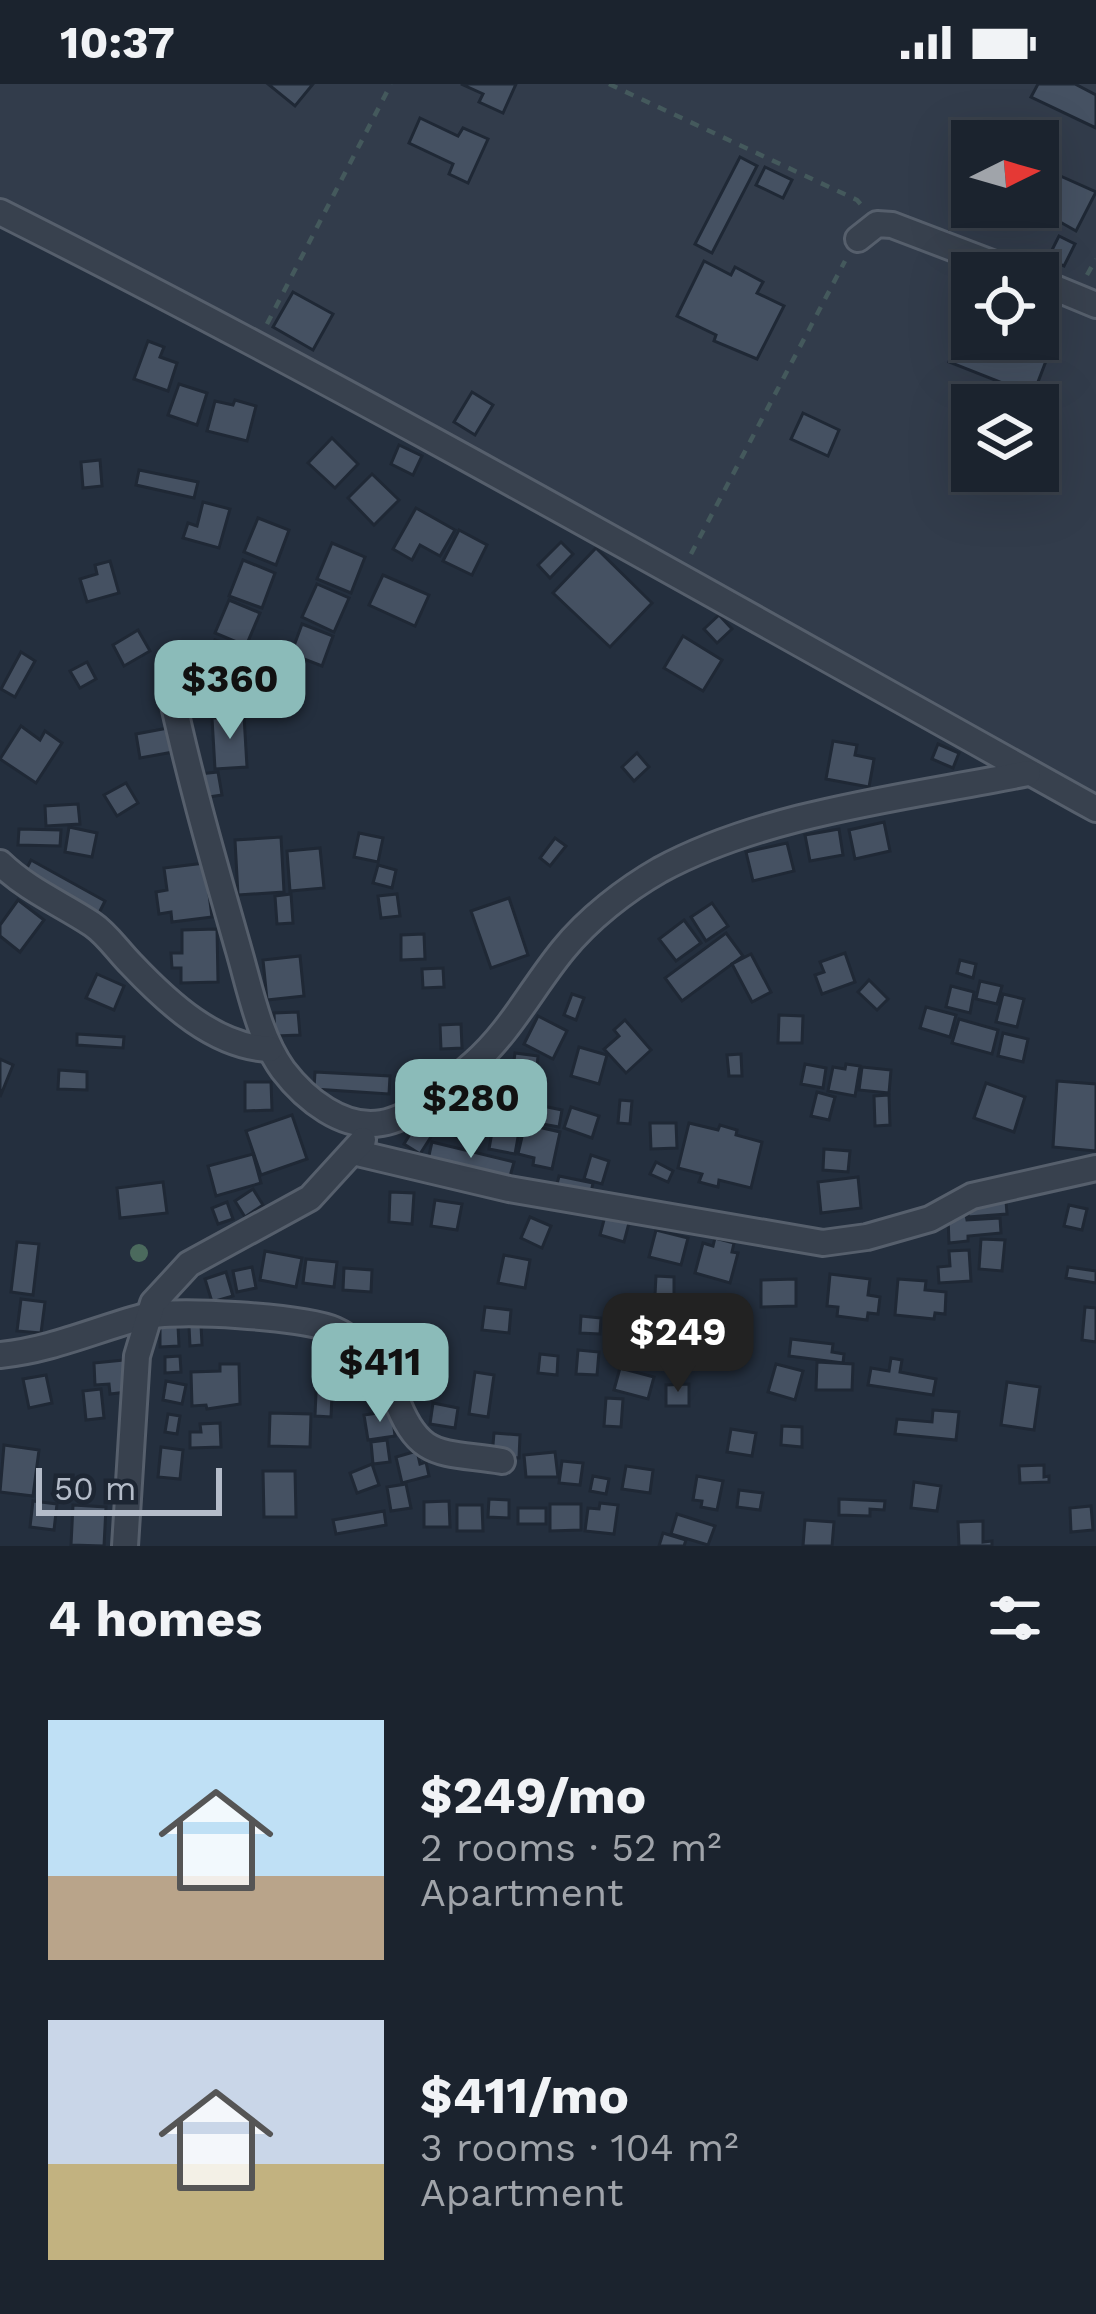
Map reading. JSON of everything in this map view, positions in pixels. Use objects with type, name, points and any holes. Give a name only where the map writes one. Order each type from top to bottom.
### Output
[{"type":"street","points":[[0,212],[257,343],[1096,809]]},
{"type":"street","points":[[858,239],[878,224],[892,225],[963,252]]},
{"type":"street","points":[[1059,290],[1096,305]]},
{"type":"street","points":[[170,687],[189,777],[270,1049],[284,1071],[325,1110],[346,1120],[377,1124],[400,1118],[474,1063],[564,948],[604,909],[661,870],[768,829],[1028,772]]},
{"type":"street","points":[[0,863],[33,892],[96,926],[134,968],[200,1024],[235,1044],[270,1049]]},
{"type":"street","points":[[125,1546],[137,1357],[147,1315],[160,1292],[189,1264],[310,1198],[377,1124]]},
{"type":"street","points":[[352,1152],[509,1189],[823,1243],[867,1237],[930,1219],[972,1196],[1096,1168]]},
{"type":"street","points":[[0,1355],[50,1348],[147,1315],[305,1322],[333,1329],[380,1362],[419,1443],[502,1461]]},
{"type":"path","points":[[257,343],[391,84]]},
{"type":"path","points":[[609,84],[857,200],[867,216],[680,574]]},
{"type":"shaded area","points":[[0,84],[1096,84],[1096,803],[0,215]]},
{"type":"building","points":[[268,84],[313,84],[295,106]]},
{"type":"building","points":[[461,84],[516,84],[503,113],[479,102],[483,94]]},
{"type":"building","points":[[1038,84],[1075,84],[1096,95],[1096,128],[1031,97]]},
{"type":"building","points":[[420,118],[458,136],[463,128],[488,139],[468,183],[449,174],[453,164],[409,143]]},
{"type":"building","points":[[740,157],[757,166],[712,253],[695,244]]},
{"type":"building","points":[[765,167],[792,180],[783,198],[756,185]]},
{"type":"building","points":[[1059,175],[1096,192],[1076,231],[1059,221]]},
{"type":"building","points":[[1059,236],[1075,244],[1064,266],[1059,264],[1059,252],[1051,252]]},
{"type":"building","points":[[704,261],[731,275],[735,267],[763,282],[757,293],[784,306],[757,359],[714,341],[716,335],[677,316]]},
{"type":"building","points":[[293,292],[333,314],[313,350],[273,327]]},
{"type":"building","points":[[148,341],[164,347],[160,357],[177,363],[168,391],[134,379]]},
{"type":"building","points":[[951,357],[1046,360],[1037,384],[1005,384],[949,362]]},
{"type":"building","points":[[179,384],[207,393],[197,425],[168,415]]},
{"type":"building","points":[[472,392],[493,405],[475,435],[454,422]]},
{"type":"building","points":[[235,400],[256,406],[247,441],[207,431],[215,401],[233,405]]},
{"type":"building","points":[[803,413],[839,430],[828,456],[791,439]]},
{"type":"building","points":[[332,438],[358,464],[335,488],[308,463]]},
{"type":"building","points":[[399,445],[422,456],[413,475],[391,464]]},
{"type":"building","points":[[100,460],[102,486],[83,488],[81,462]]},
{"type":"building","points":[[139,470],[198,482],[194,498],[136,485]]},
{"type":"building","points":[[372,474],[399,500],[374,525],[348,498]]},
{"type":"building","points":[[203,502],[230,509],[219,548],[183,538],[188,523],[197,526]]},
{"type":"building","points":[[416,508],[455,530],[440,556],[420,545],[412,560],[393,549]]},
{"type":"building","points":[[258,518],[289,530],[276,565],[244,552]]},
{"type":"building","points":[[459,530],[487,545],[472,575],[443,561]]},
{"type":"building","points":[[561,542],[573,554],[550,578],[538,565]]},
{"type":"building","points":[[332,543],[365,557],[351,593],[317,579]]},
{"type":"building","points":[[596,548],[652,603],[610,647],[553,593]]},
{"type":"building","points":[[243,560],[275,573],[262,608],[229,596]]},
{"type":"building","points":[[110,561],[119,593],[87,602],[80,579],[97,574],[95,565]]},
{"type":"building","points":[[383,575],[429,595],[415,626],[369,605]]},
{"type":"building","points":[[317,584],[349,598],[334,632],[302,617]]},
{"type":"building","points":[[229,600],[260,613],[246,646],[215,633]]},
{"type":"building","points":[[719,615],[732,629],[717,643],[704,629]]},
{"type":"building","points":[[302,624],[333,636],[322,666],[291,654]]},
{"type":"building","points":[[138,630],[150,651],[124,666],[113,645]]},
{"type":"building","points":[[683,636],[722,660],[703,691],[664,668]]},
{"type":"building","points":[[215,640],[244,650],[232,684],[203,673]]},
{"type":"building","points":[[257,650],[297,659],[288,697],[249,688]]},
{"type":"building","points":[[21,652],[35,661],[15,697],[1,689]]},
{"type":"building","points":[[87,662],[96,679],[80,688],[70,671]]},
{"type":"building","points":[[244,716],[247,767],[215,769],[212,718]]},
{"type":"building","points":[[21,726],[40,740],[45,731],[62,743],[36,783],[0,759]]},
{"type":"building","points":[[168,728],[173,752],[140,758],[136,734]]},
{"type":"building","points":[[833,741],[857,745],[855,755],[874,759],[869,787],[826,779]]},
{"type":"building","points":[[938,744],[959,753],[953,768],[932,759]]},
{"type":"building","points":[[637,753],[649,767],[634,781],[622,767]]},
{"type":"building","points":[[218,772],[222,795],[202,798],[199,774]]},
{"type":"building","points":[[126,783],[138,803],[117,816],[104,795]]},
{"type":"building","points":[[78,804],[80,824],[46,826],[45,806]]},
{"type":"building","points":[[884,822],[890,851],[855,859],[849,830]]},
{"type":"building","points":[[69,827],[97,833],[92,857],[65,852]]},
{"type":"building","points":[[19,829],[61,830],[60,846],[18,845]]},
{"type":"building","points":[[839,829],[843,855],[810,861],[805,835]]},
{"type":"building","points":[[359,833],[383,838],[378,862],[354,857]]},
{"type":"building","points":[[281,837],[284,892],[238,895],[235,840]]},
{"type":"building","points":[[555,838],[566,846],[550,866],[540,858]]},
{"type":"building","points":[[787,843],[794,871],[753,881],[746,852]]},
{"type":"building","points":[[320,848],[324,888],[290,891],[287,851]]},
{"type":"building","points":[[31,860],[105,901],[97,917],[23,876]]},
{"type":"building","points":[[205,863],[212,917],[172,922],[171,912],[159,914],[156,892],[167,890],[164,868]]},
{"type":"building","points":[[378,865],[396,870],[392,888],[373,883]]},
{"type":"building","points":[[291,894],[293,923],[277,924],[275,896]]},
{"type":"building","points":[[397,894],[400,916],[381,918],[378,896]]},
{"type":"building","points":[[509,898],[528,955],[491,968],[471,911]]},
{"type":"building","points":[[18,900],[44,920],[20,952],[0,936],[0,925]]},
{"type":"building","points":[[712,903],[728,926],[706,941],[691,917]]},
{"type":"building","points":[[684,920],[701,943],[676,961],[659,939]]},
{"type":"building","points":[[217,929],[218,982],[181,983],[181,968],[172,968],[171,953],[182,953],[182,930]]},
{"type":"building","points":[[726,933],[743,956],[682,1001],[665,978]]},
{"type":"building","points":[[424,934],[425,959],[401,960],[401,935]]},
{"type":"building","points":[[845,953],[855,982],[822,994],[815,975],[824,972],[820,962]]},
{"type":"building","points":[[751,954],[771,992],[752,1002],[732,964]]},
{"type":"building","points":[[300,956],[304,996],[267,1000],[263,960]]},
{"type":"building","points":[[960,960],[976,964],[973,978],[957,973]]},
{"type":"building","points":[[443,968],[444,987],[423,988],[422,969]]},
{"type":"building","points":[[97,974],[124,986],[114,1010],[86,998]]},
{"type":"building","points":[[869,980],[888,999],[877,1010],[858,992]]},
{"type":"building","points":[[980,981],[1002,986],[997,1004],[976,999]]},
{"type":"building","points":[[951,986],[974,992],[970,1013],[946,1007]]},
{"type":"building","points":[[572,994],[584,998],[576,1020],[564,1015]]},
{"type":"building","points":[[1003,994],[1024,999],[1017,1027],[996,1022]]},
{"type":"building","points":[[926,1007],[956,1015],[950,1037],[920,1028]]},
{"type":"building","points":[[298,1012],[300,1035],[275,1036],[274,1013]]},
{"type":"building","points":[[779,1015],[803,1016],[802,1043],[778,1043]]},
{"type":"building","points":[[538,1016],[567,1031],[553,1059],[524,1044]]},
{"type":"building","points":[[959,1019],[998,1030],[992,1054],[952,1043]]},
{"type":"building","points":[[625,1020],[651,1050],[626,1073],[604,1049],[619,1036],[614,1030]]},
{"type":"building","points":[[461,1024],[462,1048],[441,1049],[440,1025]]},
{"type":"building","points":[[1003,1033],[1028,1039],[1023,1062],[998,1056]]},
{"type":"building","points":[[77,1034],[124,1037],[123,1048],[77,1045]]},
{"type":"building","points":[[579,1047],[607,1055],[599,1084],[571,1076]]},
{"type":"building","points":[[515,1053],[538,1056],[536,1079],[512,1076]]},
{"type":"building","points":[[741,1054],[742,1076],[729,1076],[727,1055]]},
{"type":"building","points":[[0,1059],[13,1065],[0,1097]]},
{"type":"building","points":[[805,1064],[826,1068],[823,1088],[801,1084]]},
{"type":"building","points":[[846,1064],[860,1066],[855,1096],[828,1091],[833,1067],[845,1069]]},
{"type":"building","points":[[862,1067],[891,1070],[889,1093],[859,1090]]},
{"type":"building","points":[[59,1070],[87,1072],[87,1090],[58,1089]]},
{"type":"building","points":[[315,1072],[390,1076],[389,1094],[314,1089]]},
{"type":"building","points":[[476,1073],[530,1083],[528,1096],[474,1086]]},
{"type":"building","points":[[1057,1081],[1096,1084],[1096,1151],[1053,1147]]},
{"type":"building","points":[[245,1082],[271,1082],[272,1110],[245,1111]]},
{"type":"building","points":[[986,1083],[1025,1097],[1014,1132],[974,1118]]},
{"type":"building","points":[[817,1092],[835,1097],[829,1120],[811,1116]]},
{"type":"building","points":[[889,1095],[890,1125],[875,1126],[874,1096]]},
{"type":"building","points":[[620,1100],[632,1101],[630,1124],[618,1123]]},
{"type":"building","points":[[523,1102],[562,1110],[559,1127],[520,1120]]},
{"type":"building","points":[[571,1107],[599,1116],[592,1138],[564,1128]]},
{"type":"building","points":[[446,1114],[475,1122],[469,1141],[442,1126]]},
{"type":"building","points":[[292,1115],[307,1159],[261,1175],[246,1131]]},
{"type":"building","points":[[420,1118],[436,1129],[420,1154],[404,1144]]},
{"type":"building","points":[[494,1121],[520,1126],[515,1154],[489,1149]]},
{"type":"building","points":[[650,1123],[676,1123],[677,1148],[651,1149]]},
{"type":"building","points":[[689,1123],[718,1130],[720,1125],[762,1142],[751,1188],[719,1180],[718,1187],[699,1182],[702,1174],[678,1168]]},
{"type":"building","points":[[525,1124],[560,1132],[552,1169],[533,1165],[534,1158],[518,1154]]},
{"type":"building","points":[[432,1142],[514,1162],[509,1180],[428,1160]]},
{"type":"building","points":[[824,1149],[850,1151],[848,1172],[823,1170]]},
{"type":"building","points":[[253,1154],[261,1183],[216,1196],[208,1166]]},
{"type":"building","points":[[591,1155],[609,1161],[602,1184],[584,1179]]},
{"type":"building","points":[[656,1162],[673,1171],[668,1182],[650,1174]]},
{"type":"building","points":[[559,1176],[593,1183],[590,1197],[556,1189]]},
{"type":"building","points":[[858,1177],[861,1208],[821,1213],[818,1182]]},
{"type":"building","points":[[163,1182],[167,1213],[120,1218],[117,1188]]},
{"type":"building","points":[[253,1189],[263,1205],[245,1217],[235,1201]]},
{"type":"building","points":[[390,1192],[414,1193],[412,1224],[389,1222]]},
{"type":"building","points":[[435,1200],[462,1204],[457,1230],[431,1226]]},
{"type":"building","points":[[1006,1201],[1007,1214],[968,1217],[968,1203]]},
{"type":"building","points":[[227,1202],[233,1219],[218,1224],[212,1208]]},
{"type":"building","points":[[1069,1205],[1087,1209],[1082,1230],[1064,1226]]},
{"type":"building","points":[[966,1215],[967,1220],[1000,1218],[1001,1233],[949,1243],[948,1216]]},
{"type":"building","points":[[605,1216],[629,1223],[624,1242],[600,1235]]},
{"type":"building","points":[[530,1217],[551,1226],[542,1248],[521,1238]]},
{"type":"building","points":[[656,1230],[688,1238],[681,1265],[649,1257]]},
{"type":"building","points":[[715,1238],[734,1243],[732,1252],[738,1253],[730,1283],[695,1273],[703,1243],[713,1246]]},
{"type":"building","points":[[981,1239],[1005,1240],[1002,1271],[979,1269]]},
{"type":"building","points":[[17,1242],[39,1244],[33,1295],[11,1292]]},
{"type":"building","points":[[969,1250],[971,1281],[939,1283],[938,1267],[950,1266],[949,1251]]},
{"type":"building","points":[[265,1251],[302,1258],[296,1287],[260,1280]]},
{"type":"building","points":[[504,1255],[530,1260],[525,1288],[498,1283]]},
{"type":"building","points":[[306,1259],[337,1262],[334,1287],[303,1283]]},
{"type":"building","points":[[252,1267],[256,1288],[237,1292],[233,1271]]},
{"type":"building","points":[[1068,1267],[1096,1271],[1096,1283],[1066,1278]]},
{"type":"building","points":[[344,1268],[372,1270],[371,1292],[343,1290]]},
{"type":"building","points":[[226,1272],[233,1296],[212,1302],[205,1279]]},
{"type":"building","points":[[830,1274],[870,1279],[868,1295],[880,1297],[878,1314],[868,1313],[867,1320],[837,1316],[838,1307],[827,1306]]},
{"type":"building","points":[[656,1276],[674,1277],[674,1295],[655,1295]]},
{"type":"building","points":[[796,1279],[796,1306],[761,1307],[761,1280]]},
{"type":"building","points":[[898,1279],[926,1281],[925,1290],[946,1292],[945,1314],[935,1313],[934,1319],[895,1315]]},
{"type":"building","points":[[21,1299],[45,1302],[41,1333],[17,1331]]},
{"type":"building","points":[[485,1307],[511,1310],[509,1333],[482,1330]]},
{"type":"building","points":[[1085,1307],[1096,1308],[1096,1342],[1082,1340]]},
{"type":"building","points":[[581,1316],[601,1318],[600,1334],[580,1333]]},
{"type":"building","points":[[713,1323],[743,1331],[739,1346],[709,1339]]},
{"type":"building","points":[[201,1325],[202,1345],[190,1346],[189,1326]]},
{"type":"building","points":[[178,1326],[179,1346],[160,1347],[160,1327]]},
{"type":"building","points":[[791,1339],[833,1344],[832,1352],[844,1354],[843,1363],[789,1356]]},
{"type":"building","points":[[578,1350],[599,1352],[597,1375],[576,1374]]},
{"type":"building","points":[[540,1354],[558,1356],[557,1375],[538,1373]]},
{"type":"building","points":[[180,1356],[181,1372],[165,1373],[165,1357]]},
{"type":"building","points":[[891,1358],[902,1360],[900,1372],[936,1379],[933,1395],[868,1385],[871,1368],[889,1371]]},
{"type":"building","points":[[124,1360],[127,1392],[110,1394],[109,1384],[95,1385],[94,1363]]},
{"type":"building","points":[[817,1362],[853,1364],[852,1390],[816,1390]]},
{"type":"building","points":[[220,1364],[239,1364],[240,1404],[207,1409],[206,1405],[192,1406],[191,1372],[220,1371]]},
{"type":"building","points":[[776,1364],[803,1371],[795,1400],[768,1392]]},
{"type":"building","points":[[620,1368],[654,1377],[648,1399],[614,1390]]},
{"type":"building","points":[[317,1370],[333,1371],[331,1417],[315,1416]]},
{"type":"building","points":[[475,1372],[494,1375],[488,1417],[469,1414]]},
{"type":"building","points":[[402,1373],[426,1373],[427,1397],[402,1398]]},
{"type":"building","points":[[46,1375],[52,1403],[29,1408],[23,1379]]},
{"type":"building","points":[[166,1381],[186,1385],[182,1404],[163,1400]]},
{"type":"building","points":[[1007,1382],[1040,1387],[1034,1430],[1001,1425]]},
{"type":"building","points":[[689,1384],[689,1406],[666,1406],[666,1385]]},
{"type":"building","points":[[101,1389],[104,1418],[86,1420],[83,1391]]},
{"type":"building","points":[[606,1398],[623,1399],[621,1427],[604,1426]]},
{"type":"building","points":[[433,1403],[458,1408],[455,1428],[430,1424]]},
{"type":"building","points":[[933,1410],[959,1412],[956,1440],[895,1434],[897,1419],[932,1422]]},
{"type":"building","points":[[392,1411],[395,1436],[368,1440],[364,1415]]},
{"type":"building","points":[[270,1413],[311,1414],[310,1447],[269,1446]]},
{"type":"building","points":[[168,1414],[180,1416],[177,1434],[165,1432]]},
{"type":"building","points":[[220,1423],[221,1447],[190,1448],[190,1432],[201,1432],[200,1424]]},
{"type":"building","points":[[782,1426],[802,1427],[802,1447],[781,1445]]},
{"type":"building","points":[[731,1429],[756,1433],[752,1456],[727,1452]]},
{"type":"building","points":[[494,1433],[520,1435],[519,1458],[492,1456]]},
{"type":"building","points":[[387,1440],[390,1462],[373,1464],[371,1442]]},
{"type":"building","points":[[4,1445],[39,1450],[33,1496],[0,1492]]},
{"type":"building","points":[[161,1447],[183,1450],[180,1479],[158,1477]]},
{"type":"building","points":[[417,1451],[429,1476],[402,1483],[396,1457]]},
{"type":"building","points":[[555,1452],[558,1477],[526,1477],[524,1455]]},
{"type":"building","points":[[562,1461],[583,1463],[580,1485],[559,1483]]},
{"type":"building","points":[[372,1464],[379,1485],[357,1493],[350,1473]]},
{"type":"building","points":[[1044,1465],[1049,1482],[1020,1483],[1019,1466]]},
{"type":"building","points":[[626,1466],[653,1470],[650,1493],[622,1489]]},
{"type":"building","points":[[263,1471],[295,1471],[296,1517],[264,1517]]},
{"type":"building","points":[[593,1476],[609,1479],[606,1494],[590,1491]]},
{"type":"building","points":[[697,1476],[723,1481],[717,1510],[693,1500]]},
{"type":"building","points":[[914,1482],[941,1486],[937,1511],[911,1508]]},
{"type":"building","points":[[406,1484],[411,1508],[391,1511],[387,1487]]},
{"type":"building","points":[[739,1490],[763,1493],[760,1510],[737,1507]]},
{"type":"building","points":[[489,1499],[509,1500],[509,1518],[488,1517]]},
{"type":"building","points":[[839,1499],[885,1501],[884,1510],[870,1509],[870,1516],[839,1515]]},
{"type":"building","points":[[33,1501],[57,1504],[54,1530],[30,1527]]},
{"type":"building","points":[[449,1501],[450,1527],[424,1527],[424,1502]]},
{"type":"building","points":[[600,1503],[618,1505],[614,1534],[585,1531],[588,1508],[599,1509]]},
{"type":"building","points":[[550,1504],[581,1504],[581,1530],[550,1531]]},
{"type":"building","points":[[73,1505],[106,1507],[104,1546],[71,1545]]},
{"type":"building","points":[[457,1505],[482,1505],[483,1531],[457,1531]]},
{"type":"building","points":[[1091,1506],[1093,1530],[1071,1532],[1070,1508]]},
{"type":"building","points":[[518,1508],[546,1508],[546,1524],[518,1524]]},
{"type":"building","points":[[384,1511],[386,1525],[336,1534],[333,1520]]},
{"type":"building","points":[[677,1514],[715,1526],[708,1545],[671,1534]]},
{"type":"building","points":[[805,1520],[834,1522],[832,1546],[803,1546]]},
{"type":"building","points":[[983,1521],[983,1542],[992,1541],[992,1546],[959,1546],[958,1522]]},
{"type":"building","points":[[663,1533],[686,1540],[684,1546],[659,1546]]}]
